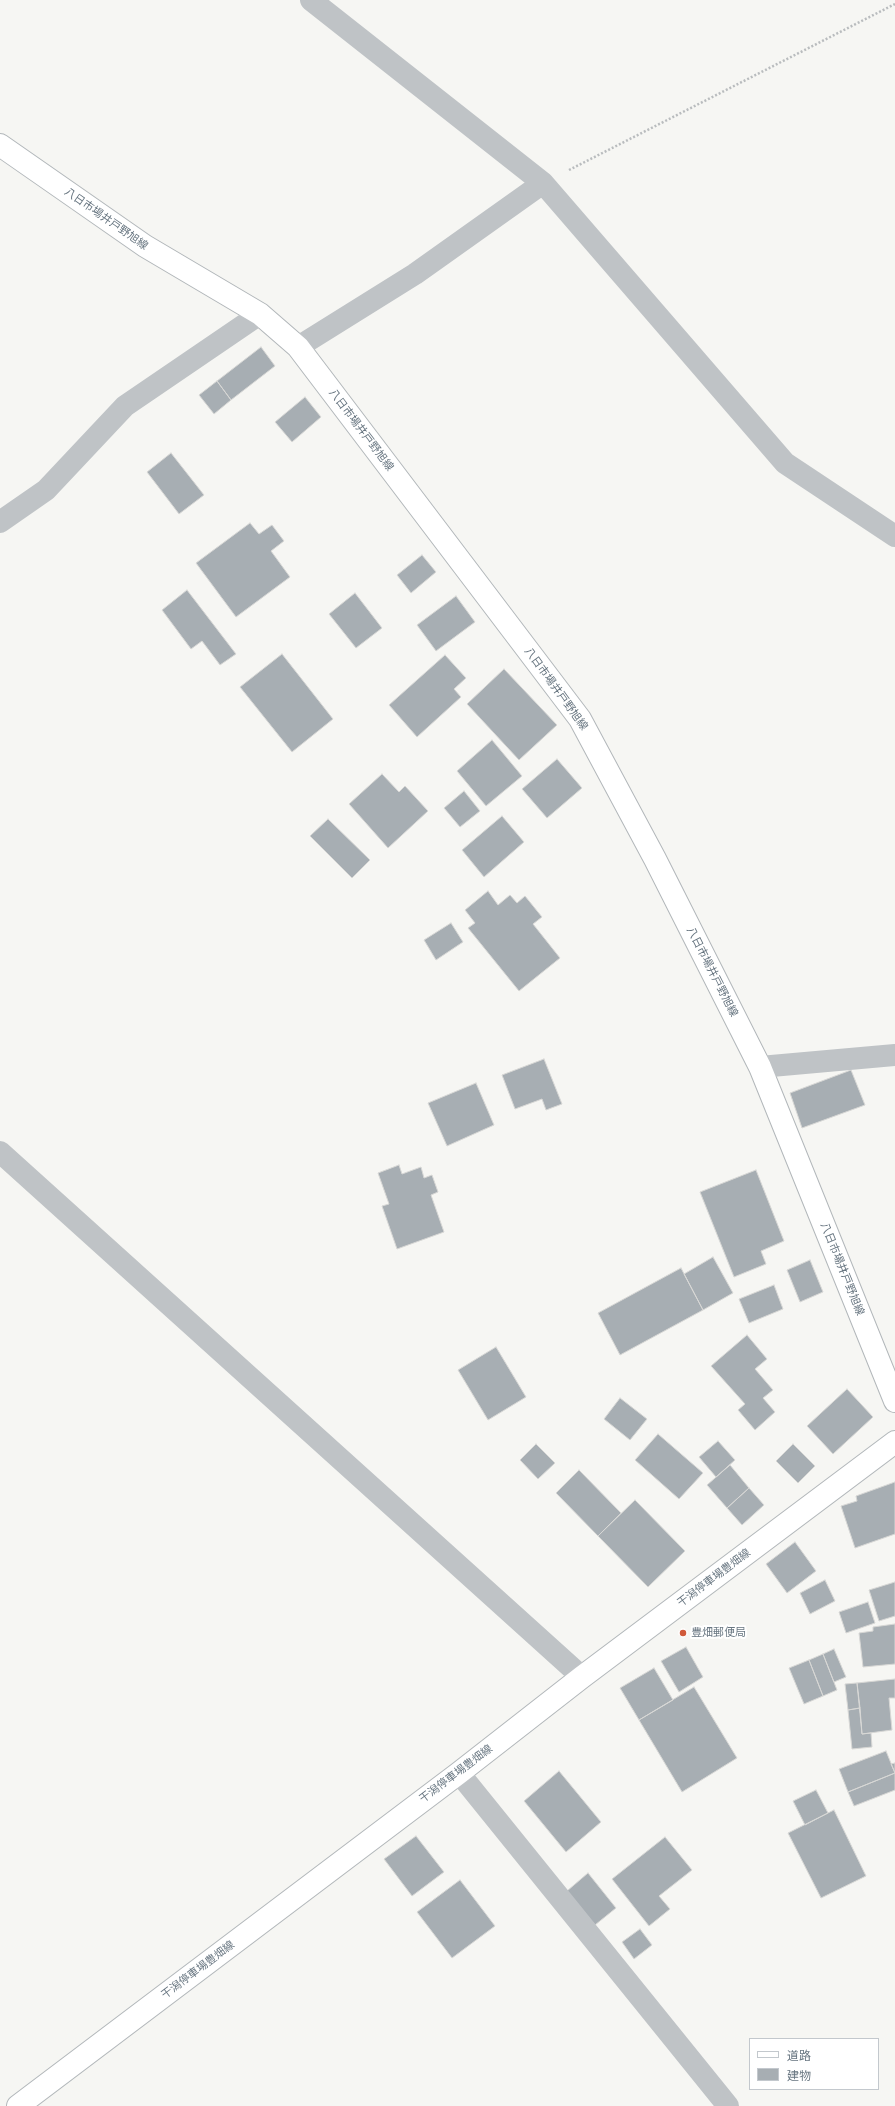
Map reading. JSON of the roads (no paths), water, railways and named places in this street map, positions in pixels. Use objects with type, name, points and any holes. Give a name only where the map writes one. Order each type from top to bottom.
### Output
[{"type":"main road","name":"八日市場井戸野旭線","points":[[0,144],[144,246],[260,314],[298,347],[580,719],[655,859],[760,1067],[895,1400]]},
{"type":"main road","name":"干潟停車場豊畑線","points":[[18,2106],[459,1773],[582,1677],[895,1442]]},
{"type":"street","points":[[311,0],[543,183],[785,463],[895,536]]},
{"type":"street","points":[[298,347],[415,274],[543,183]]},
{"type":"street","points":[[0,522],[46,490],[125,406],[260,314]]},
{"type":"street","points":[[760,1067],[895,1055]]},
{"type":"street","points":[[0,1152],[582,1677]]},
{"type":"street","points":[[459,1773],[728,2106]]},
{"type":"place","name":"豊畑郵便局","points":[[683,1633]]}]
